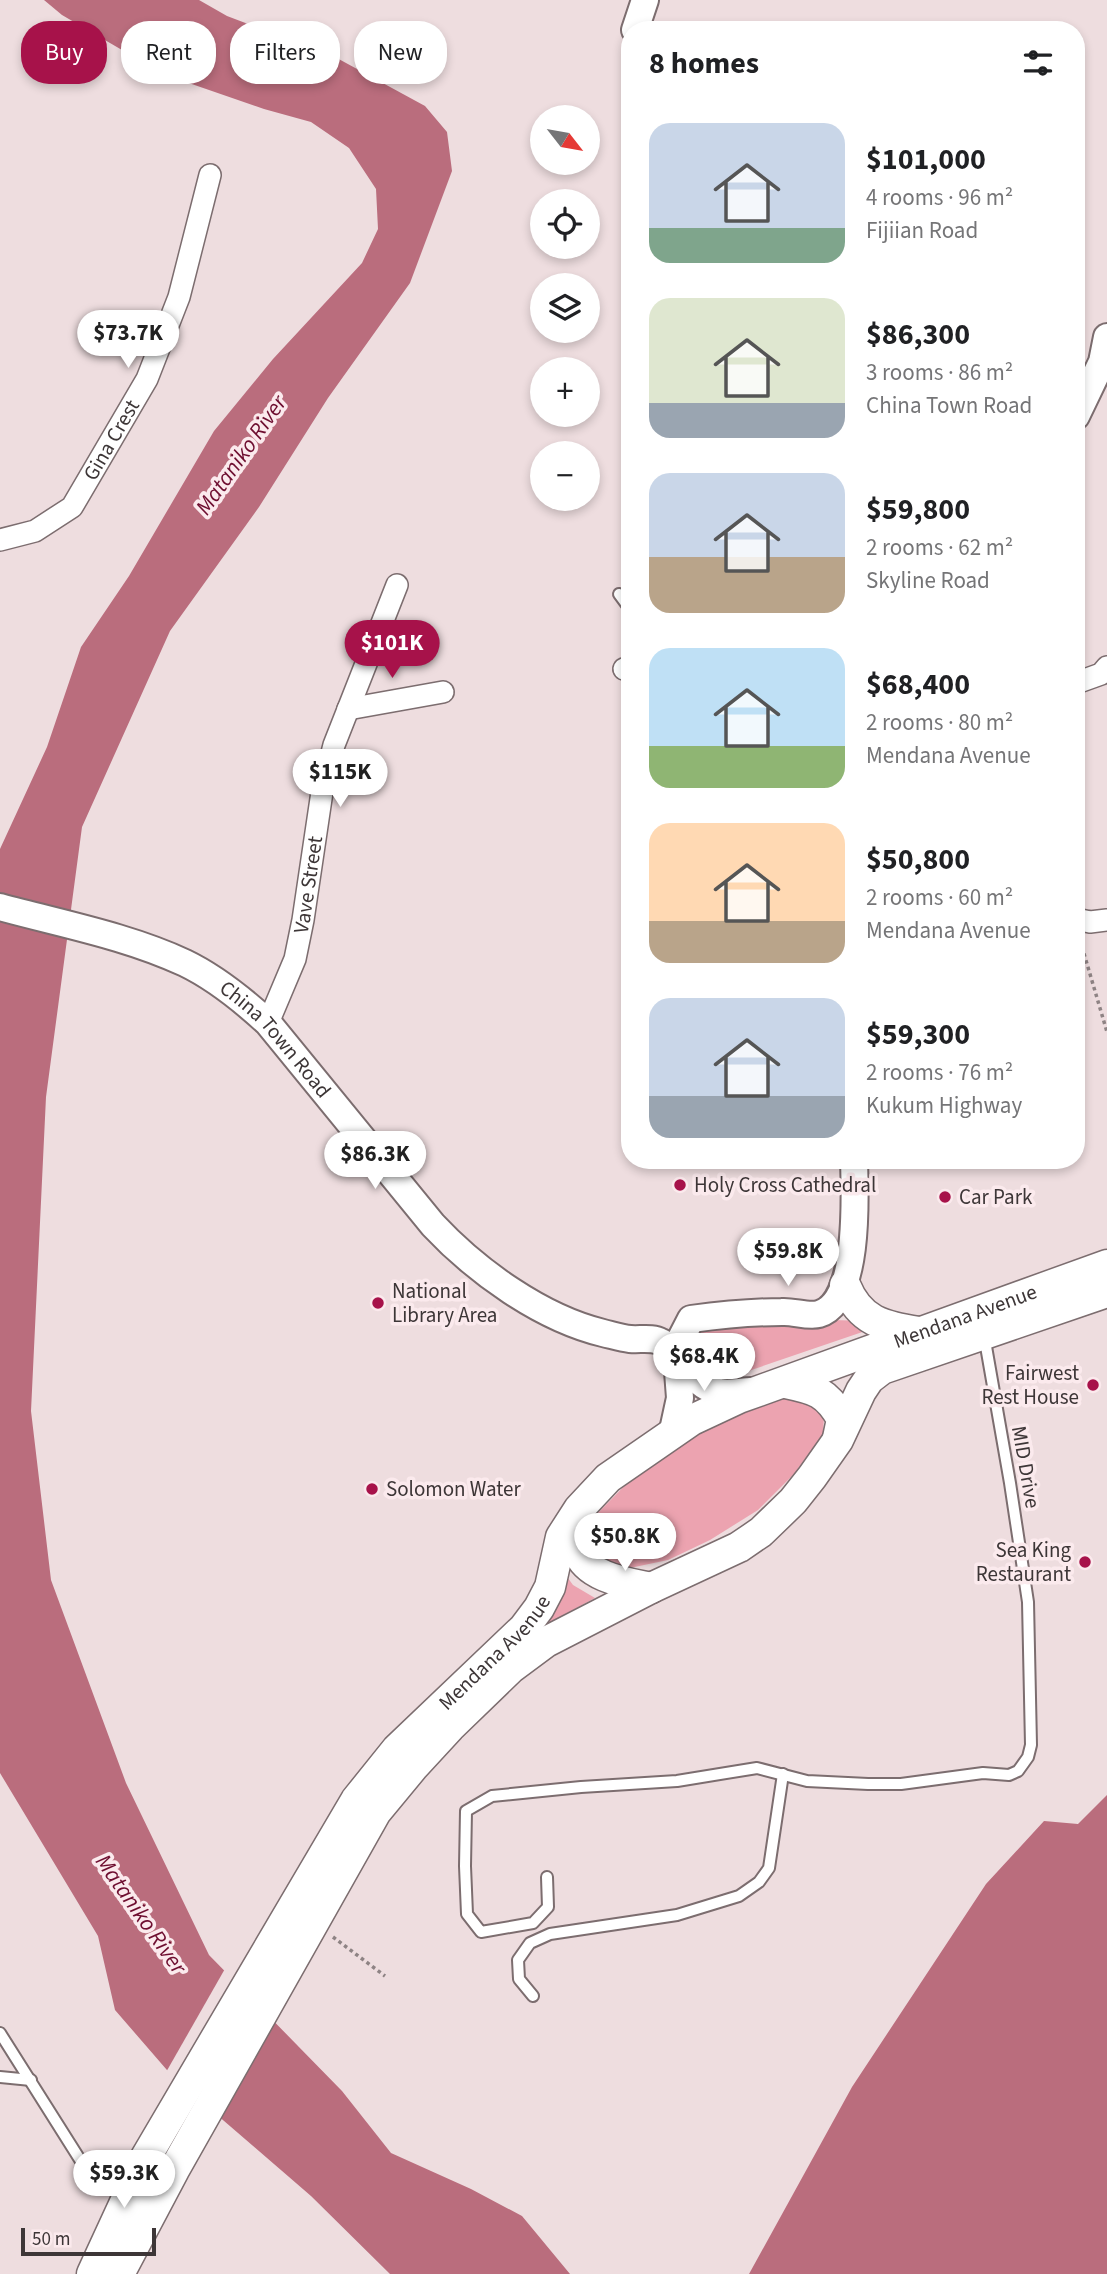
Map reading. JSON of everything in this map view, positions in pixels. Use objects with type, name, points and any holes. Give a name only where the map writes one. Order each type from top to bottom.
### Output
[{"type":"main road","name":"Mendana Avenue","points":[[254,2001],[356,1800],[397,1749],[524,1628],[550,1587],[561,1536],[579,1509],[608,1478],[705,1413],[1107,1265]]},
{"type":"main road","points":[[845,1285],[860,1311],[872,1321],[919,1332]]},
{"type":"main road","name":"Mendana Avenue","points":[[254,2001],[314,1923],[376,1812],[450,1727],[511,1668],[546,1642],[651,1588],[740,1547],[761,1532],[793,1501],[838,1440],[869,1378],[882,1369],[1107,1292]]},
{"type":"main road","points":[[772,1387],[813,1389],[830,1401],[842,1419],[838,1440]]},
{"type":"main road","points":[[579,1509],[577,1549],[583,1562],[598,1572],[627,1583],[651,1588]]},
{"type":"main road","points":[[92,2274],[146,2157],[254,2001]]},
{"type":"main road","points":[[120,2274],[174,2170],[254,2001]]},
{"type":"street","points":[[638,21],[645,0]]},
{"type":"street","name":"Gina Crest","points":[[0,540],[35,531],[72,507],[147,379],[179,297],[210,175]]},
{"type":"street","points":[[1085,397],[1102,362],[1107,337]]},
{"type":"street","name":"Vave Street","points":[[268,1023],[295,960],[322,792],[334,745],[397,585]]},
{"type":"street","points":[[1085,680],[1101,674],[1107,667]]},
{"type":"street","points":[[348,709],[443,692]]},
{"type":"street","name":"China Town Road","points":[[0,907],[125,940],[187,964],[243,1000],[268,1023],[433,1225],[478,1267],[509,1289],[576,1324],[629,1339],[658,1340],[676,1350]]},
{"type":"street","points":[[1085,921],[1107,920]]},
{"type":"street","points":[[673,1435],[681,1382],[676,1350],[691,1319],[732,1313],[786,1311],[818,1315],[831,1307],[845,1285],[850,1264],[854,1169]]},
{"type":"street","points":[[676,1350],[694,1380],[720,1392],[772,1387]]},
{"type":"lane","name":"MID Drive","points":[[783,1774],[807,1781],[901,1784],[983,1773],[1009,1774],[1018,1771],[1028,1757],[1031,1745],[1028,1604],[984,1335]]},
{"type":"lane","points":[[533,1996],[519,1979],[518,1960],[530,1943],[550,1934],[677,1915],[739,1896],[759,1881],[769,1868],[783,1774],[757,1768],[677,1781],[492,1796],[466,1811],[467,1914],[481,1932],[533,1923],[548,1907],[547,1877]]},
{"type":"lane","points":[[0,2033],[83,2166]]},
{"type":"lane","points":[[0,2077],[31,2080]]},
{"type":"path","points":[[1085,959],[1107,1032]]},
{"type":"path","points":[[314,1923],[385,1976]]},
{"type":"shaded area","points":[[797,1319],[867,1321],[880,1326],[719,1381],[697,1375],[686,1343],[702,1324]]},
{"type":"shaded area","points":[[788,1393],[805,1396],[824,1416],[823,1434],[794,1474],[758,1510],[710,1540],[668,1560],[625,1569],[605,1567],[587,1550],[591,1520],[644,1466],[695,1431]]},
{"type":"shaded area","points":[[559,1566],[573,1585],[595,1598],[530,1633]]},
{"type":"water","name":"Mataniko River","points":[[44,0],[199,0],[240,21],[230,21],[230,84],[340,84],[340,60],[354,67],[354,84],[385,84],[425,106],[447,132],[452,171],[410,283],[328,398],[259,507],[170,631],[82,827],[46,1097],[31,1411],[51,1580],[126,1783],[209,1955],[342,2091],[391,2153],[471,2189],[522,2216],[570,2274],[390,2274],[311,2196],[173,2077],[115,2010],[98,1936],[0,1773],[0,849],[47,747],[81,647],[129,576],[214,431],[273,359],[362,263],[378,229],[376,189],[349,148],[311,122],[192,84],[216,84],[216,21],[121,21],[121,49],[107,41],[107,21],[72,21]]},
{"type":"water","points":[[1107,1795],[1107,2274],[749,2274],[852,2087],[986,1884],[1044,1821],[1078,1824]]},
{"type":"pier","points":[[226,1967],[273,2015],[214,2117],[165,2074]]},
{"type":"place","name":"Holy Cross Cathedral","points":[[680,1185]]},
{"type":"place","name":"Car Park","points":[[945,1197]]},
{"type":"place","name":"National Library Area","points":[[378,1303]]},
{"type":"place","name":"Fairwest Rest House","points":[[1093,1385]]},
{"type":"place","name":"Solomon Water","points":[[372,1489]]},
{"type":"place","name":"Sea King Restaurant","points":[[1085,1562]]}]
